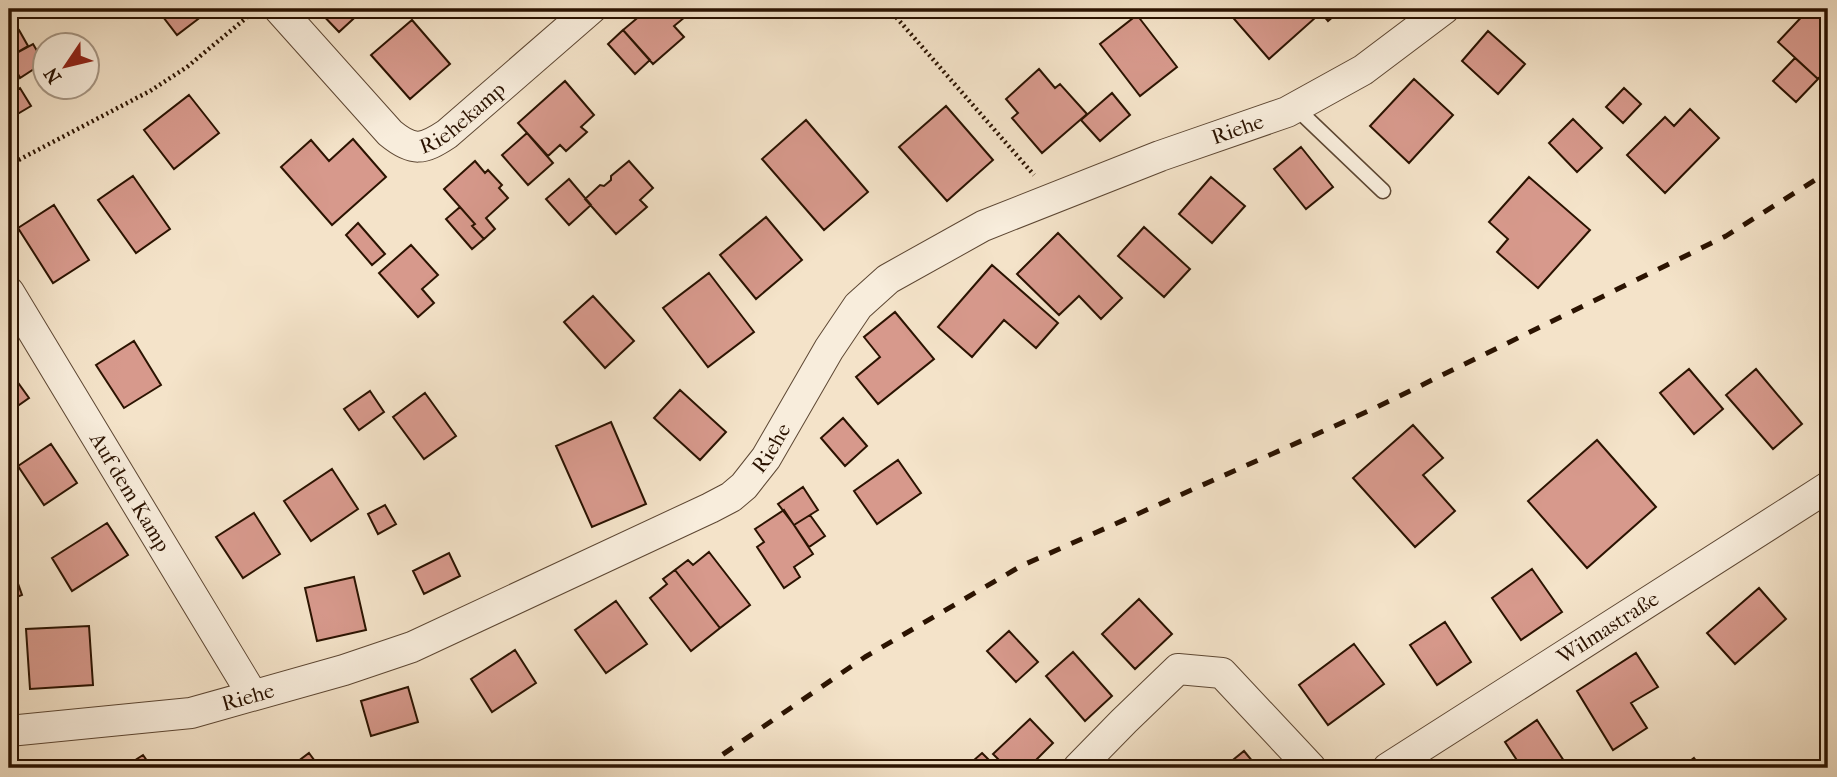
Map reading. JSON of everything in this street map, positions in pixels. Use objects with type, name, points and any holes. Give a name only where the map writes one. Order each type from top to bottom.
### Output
[{"type":"street","name":"Riehekamp","points":[[279,9],[390,133],[403,144],[418,148],[430,145],[447,134],[591,9]]},
{"type":"street","name":"Riehe","points":[[9,730],[191,713],[344,670],[412,647],[731,497],[744,486],[766,458],[829,349],[858,306],[888,279],[971,233],[1054,198],[1160,156],[1287,111],[1363,70],[1444,9]]},
{"type":"street","name":"Auf dem Kamp","points":[[9,292],[253,694]]},
{"type":"street","name":"Wilmastraße","points":[[1388,768],[1828,487]]},
{"type":"street","points":[[1078,768],[1178,669],[1222,673],[1311,768]]},
{"type":"lane","points":[[1295,107],[1382,191]]},
{"type":"path","points":[[9,165],[150,91],[187,67],[257,9]]},
{"type":"path","points":[[890,9],[1054,198]]},
{"type":"building","points":[[157,9],[209,9],[210,10],[177,35]]},
{"type":"building","points":[[317,9],[364,9],[339,32]]},
{"type":"building","points":[[481,9],[495,9],[487,16]]},
{"type":"building","points":[[648,9],[677,9],[685,17],[674,26],[684,37],[653,64],[623,30]]},
{"type":"building","points":[[1232,9],[1307,9],[1315,18],[1269,59],[1228,12]]},
{"type":"building","points":[[1318,9],[1342,9],[1328,21]]},
{"type":"building","points":[[1809,9],[1828,9],[1828,68],[1818,79],[1778,42]]},
{"type":"building","points":[[1137,15],[1177,67],[1140,96],[1100,44]]},
{"type":"building","points":[[412,20],[450,64],[410,99],[371,55]]},
{"type":"building","points":[[19,30],[28,46],[9,57],[9,35]]},
{"type":"building","points":[[623,30],[650,60],[635,74],[608,44]]},
{"type":"building","points":[[1488,31],[1525,64],[1498,94],[1462,61]]},
{"type":"building","points":[[32,45],[32,70],[20,78],[16,70],[9,75],[9,57]]},
{"type":"building","points":[[1795,58],[1818,79],[1796,102],[1773,81]]},
{"type":"building","points":[[1039,69],[1055,88],[1060,84],[1087,114],[1042,153],[1012,118],[1018,113],[1006,99]]},
{"type":"building","points":[[1414,79],[1453,115],[1409,163],[1370,126]]},
{"type":"building","points":[[565,81],[594,115],[581,127],[587,132],[566,151],[560,145],[548,156],[518,123]]},
{"type":"building","points":[[9,85],[13,92],[20,88],[31,106],[9,119]]},
{"type":"building","points":[[1624,88],[1641,104],[1623,123],[1606,107]]},
{"type":"building","points":[[1112,93],[1130,115],[1100,141],[1081,120]]},
{"type":"building","points":[[189,95],[219,133],[174,169],[144,130]]},
{"type":"building","points":[[946,106],[993,160],[947,201],[899,147]]},
{"type":"building","points":[[1690,109],[1719,138],[1665,193],[1627,155],[1665,117],[1674,126]]},
{"type":"building","points":[[1573,119],[1602,148],[1577,172],[1549,143]]},
{"type":"building","points":[[806,120],[868,192],[824,230],[762,159]]},
{"type":"building","points":[[527,133],[553,163],[528,185],[502,155]]},
{"type":"building","points":[[353,139],[386,177],[332,225],[281,167],[311,140],[329,161]]},
{"type":"building","points":[[1301,147],[1333,187],[1306,209],[1274,169]]},
{"type":"building","points":[[475,161],[485,173],[488,170],[502,185],[499,188],[508,198],[486,218],[495,229],[484,239],[472,226],[475,224],[444,189]]},
{"type":"building","points":[[629,161],[653,188],[640,200],[647,207],[616,234],[585,199],[600,185],[604,186],[611,180],[611,176]]},
{"type":"building","points":[[133,176],[170,229],[136,253],[98,200]]},
{"type":"building","points":[[1211,177],[1245,206],[1212,243],[1179,214]]},
{"type":"building","points":[[1529,177],[1590,230],[1538,288],[1497,252],[1508,239],[1489,222]]},
{"type":"building","points":[[569,179],[591,205],[569,225],[546,199]]},
{"type":"building","points":[[54,205],[89,260],[53,283],[18,228]]},
{"type":"building","points":[[460,207],[484,239],[472,249],[446,219]]},
{"type":"building","points":[[766,217],[802,260],[756,299],[720,255]]},
{"type":"building","points":[[358,223],[385,254],[372,265],[346,235]]},
{"type":"building","points":[[1144,227],[1190,269],[1164,297],[1118,256]]},
{"type":"building","points":[[1058,233],[1122,298],[1101,319],[1079,296],[1059,315],[1017,274]]},
{"type":"building","points":[[411,245],[438,275],[422,289],[434,303],[418,317],[379,273]]},
{"type":"building","points":[[992,265],[1058,323],[1036,348],[1004,320],[972,357],[938,327]]},
{"type":"building","points":[[709,273],[754,332],[708,367],[663,308]]},
{"type":"building","points":[[593,296],[634,341],[605,368],[564,322]]},
{"type":"building","points":[[895,312],[934,359],[878,404],[856,377],[880,357],[864,337]]},
{"type":"building","points":[[134,341],[161,385],[124,408],[96,365]]},
{"type":"building","points":[[1689,369],[1723,409],[1694,434],[1660,393]]},
{"type":"building","points":[[1756,369],[1802,424],[1773,449],[1726,395]]},
{"type":"building","points":[[9,370],[29,398],[9,412]]},
{"type":"building","points":[[680,390],[726,432],[700,460],[654,418]]},
{"type":"building","points":[[370,391],[384,412],[359,430],[344,409]]},
{"type":"building","points":[[425,393],[456,436],[424,459],[393,417]]},
{"type":"building","points":[[843,418],[867,446],[845,466],[821,438]]},
{"type":"building","points":[[611,422],[646,504],[592,527],[556,446]]},
{"type":"building","points":[[1413,425],[1443,458],[1423,475],[1455,511],[1415,547],[1353,478]]},
{"type":"building","points":[[1597,440],[1656,507],[1587,568],[1528,501]]},
{"type":"building","points":[[51,444],[77,483],[44,505],[18,466]]},
{"type":"building","points":[[898,460],[921,493],[877,524],[854,491]]},
{"type":"building","points":[[332,469],[358,509],[311,541],[284,501]]},
{"type":"building","points":[[803,487],[818,510],[794,525],[778,504]]},
{"type":"building","points":[[385,505],[396,524],[378,534],[368,514]]},
{"type":"building","points":[[784,510],[813,554],[794,567],[800,577],[784,588],[757,547],[764,542],[755,529]]},
{"type":"building","points":[[254,513],[280,554],[243,578],[216,537]]},
{"type":"building","points":[[810,515],[825,536],[809,547],[794,525]]},
{"type":"building","points":[[107,523],[128,555],[72,591],[52,558]]},
{"type":"building","points":[[709,552],[750,605],[720,628],[675,570],[688,560],[693,565]]},
{"type":"building","points":[[449,553],[460,576],[424,594],[413,571]]},
{"type":"building","points":[[1828,555],[1828,571],[1821,561]]},
{"type":"building","points":[[9,558],[22,595],[9,600]]},
{"type":"building","points":[[1532,569],[1562,612],[1521,640],[1492,598]]},
{"type":"building","points":[[675,570],[720,628],[691,651],[650,598],[667,584],[663,579]]},
{"type":"building","points":[[354,577],[366,630],[317,641],[305,588]]},
{"type":"building","points":[[1759,588],[1786,619],[1735,664],[1707,633]]},
{"type":"building","points":[[1139,599],[1172,634],[1135,669],[1102,634]]},
{"type":"building","points":[[616,601],[647,644],[606,673],[575,630]]},
{"type":"building","points":[[1445,622],[1471,662],[1437,685],[1410,645]]},
{"type":"building","points":[[89,626],[93,685],[30,689],[26,629]]},
{"type":"building","points":[[1009,631],[1038,662],[1016,682],[987,651]]},
{"type":"building","points":[[1354,644],[1384,684],[1328,725],[1299,685]]},
{"type":"building","points":[[515,650],[536,683],[492,712],[471,679]]},
{"type":"building","points":[[1073,652],[1112,696],[1085,721],[1046,676]]},
{"type":"building","points":[[1636,653],[1658,687],[1631,703],[1647,728],[1613,750],[1577,691]]},
{"type":"building","points":[[408,687],[418,722],[371,736],[361,701]]},
{"type":"building","points":[[1030,719],[1053,743],[1028,768],[1007,768],[993,754]]},
{"type":"building","points":[[1537,720],[1568,767],[1522,768],[1505,742]]},
{"type":"building","points":[[1244,751],[1258,768],[1223,768]]},
{"type":"building","points":[[309,753],[320,768],[289,768]]},
{"type":"building","points":[[982,753],[997,768],[965,768]]},
{"type":"building","points":[[143,755],[152,768],[123,768]]},
{"type":"building","points":[[1694,758],[1702,768],[1681,768]]},
{"type":"railway","points":[[703,768],[865,657],[1021,566],[1375,408],[1726,236],[1828,172]]}]
